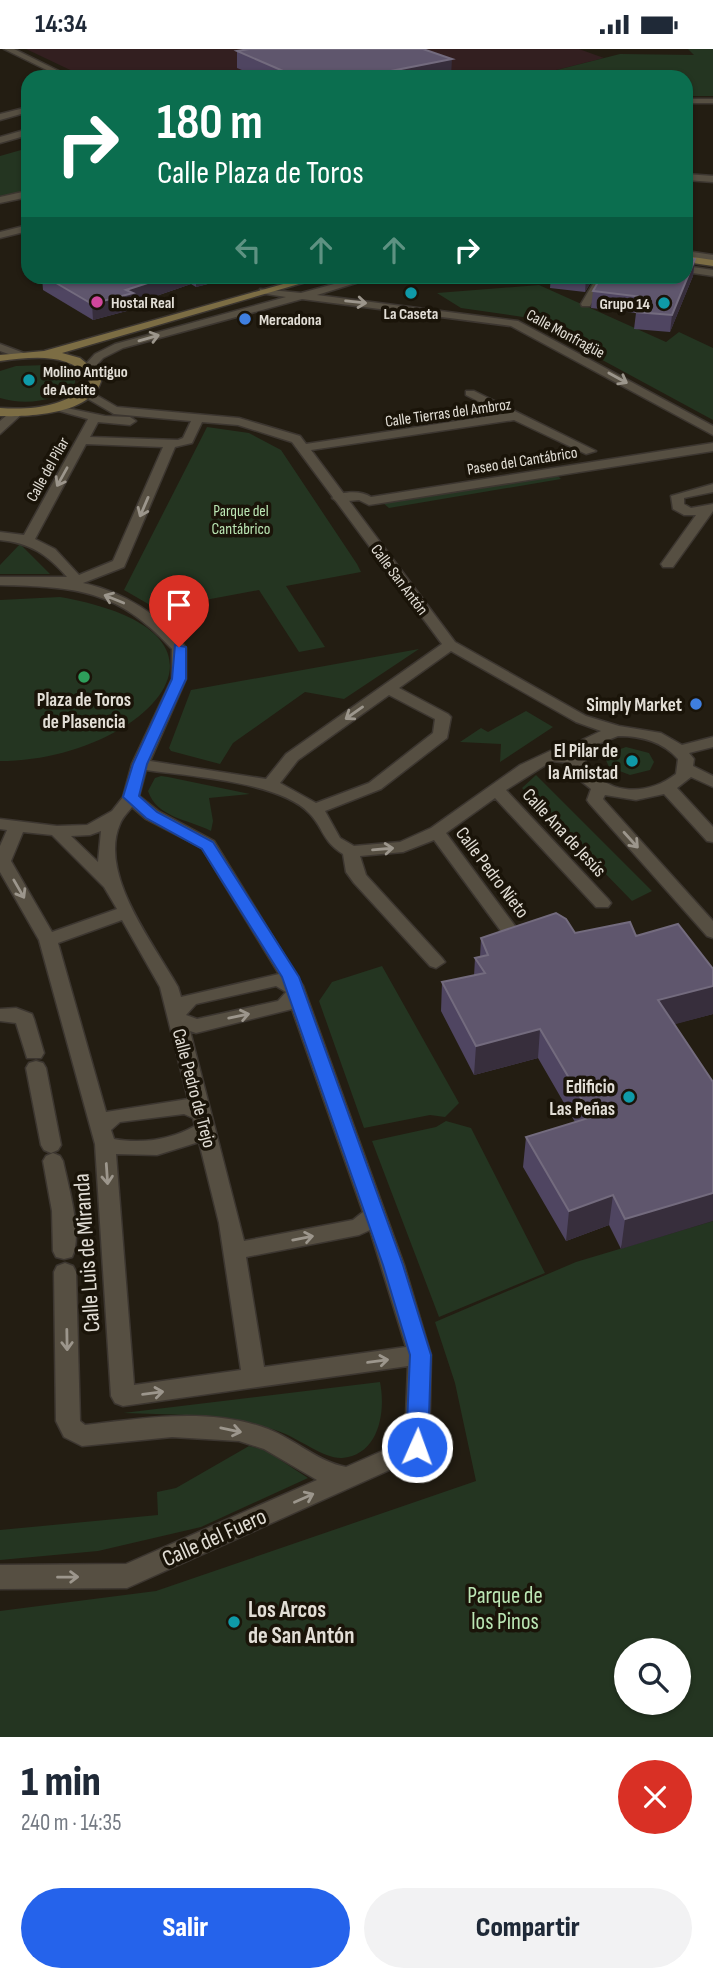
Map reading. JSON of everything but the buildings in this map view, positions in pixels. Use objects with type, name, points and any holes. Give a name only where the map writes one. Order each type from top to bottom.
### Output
[{"type":"main road","points":[[693,259],[713,263]]},
{"type":"main road","points":[[0,358],[46,354],[291,284]]},
{"type":"main road","points":[[84,364],[82,350],[101,338]]},
{"type":"main road","points":[[0,412],[17,413],[56,407],[87,394],[95,385],[96,376],[84,364],[46,354]]},
{"type":"street","points":[[6,52],[43,70]]},
{"type":"street","points":[[6,52],[50,70]]},
{"type":"street","points":[[693,101],[713,101]]},
{"type":"street","points":[[0,117],[21,111]]},
{"type":"street","points":[[0,140],[21,134]]},
{"type":"street","points":[[693,178],[713,179]]},
{"type":"street","points":[[0,200],[21,195]]},
{"type":"street","points":[[0,235],[21,230]]},
{"type":"street","points":[[693,257],[713,257]]},
{"type":"street","points":[[693,270],[713,273]]},
{"type":"street","points":[[84,364],[119,346],[344,284]]},
{"type":"street","points":[[586,304],[597,284]]},
{"type":"street","name":"Calle Monfragüe","points":[[264,291],[514,323],[713,431]]},
{"type":"street","points":[[0,347],[20,355]]},
{"type":"street","points":[[470,393],[516,416]]},
{"type":"street","name":"Calle San Antón","points":[[87,394],[114,410],[239,422],[296,439],[450,645],[581,719],[617,731]]},
{"type":"street","name":"Calle San Antón","points":[[56,407],[108,420],[239,422]]},
{"type":"street","points":[[0,430],[6,421],[17,413]]},
{"type":"street","name":"Calle Tierras del Ambroz","points":[[303,448],[516,416],[590,451]]},
{"type":"street","name":"Calle del Pilar","points":[[29,538],[95,417]]},
{"type":"street","points":[[83,440],[170,444],[188,440],[196,422]]},
{"type":"street","points":[[70,583],[119,564],[170,444]]},
{"type":"street","name":"Paseo del Cantábrico","points":[[338,498],[362,496],[369,501],[713,447]]},
{"type":"street","points":[[710,506],[685,511],[678,506],[677,496],[713,488]]},
{"type":"street","points":[[668,564],[710,506]]},
{"type":"street","points":[[0,536],[29,538],[41,545],[74,577],[70,583]]},
{"type":"street","points":[[0,581],[70,583],[118,600],[156,622],[179,647],[179,679],[140,764],[131,797],[113,819],[106,837],[104,856],[111,884]]},
{"type":"street","points":[[270,784],[292,757],[450,645]]},
{"type":"street","points":[[315,809],[375,786],[441,735],[443,717],[388,689]]},
{"type":"street","points":[[581,719],[588,740]]},
{"type":"street","points":[[687,769],[684,776],[668,789],[635,794],[600,786],[587,779],[576,759],[579,749],[588,740],[617,731],[653,735],[680,750],[687,769],[713,782]]},
{"type":"street","points":[[680,750],[713,742]]},
{"type":"street","points":[[140,764],[270,784],[315,809],[334,841],[351,852],[403,847],[437,832],[496,789],[550,756],[576,759]]},
{"type":"street","points":[[600,786],[595,800],[713,932]]},
{"type":"street","name":"Calle Ana de Jesús","points":[[496,789],[602,903]]},
{"type":"street","points":[[668,789],[713,837]]},
{"type":"street","points":[[131,797],[152,815],[208,845],[295,989],[393,1265],[420,1355]]},
{"type":"street","points":[[8,826],[57,831],[90,830],[113,819]]},
{"type":"street","name":"Calle Luis de Miranda","points":[[8,826],[2,861],[48,940],[103,1136],[123,1397],[420,1355]]},
{"type":"street","name":"Calle Pedro de Trejo","points":[[57,831],[111,884],[169,987],[236,1251],[254,1380]]},
{"type":"street","name":"Calle Pedro Nieto","points":[[437,832],[515,938]]},
{"type":"street","points":[[351,852],[355,871],[360,879],[436,962]]},
{"type":"street","points":[[48,940],[127,912]]},
{"type":"street","points":[[277,981],[295,989],[284,1006],[260,1012],[196,1025],[176,1016],[190,999],[277,981]]},
{"type":"street","points":[[0,1015],[16,1014],[25,1019],[63,1211],[68,1421],[72,1430],[82,1436],[177,1425],[225,1427],[262,1437],[296,1452],[319,1471],[348,1478]]},
{"type":"street","points":[[186,1106],[204,1122],[191,1140],[123,1151],[103,1136],[114,1116],[186,1106]]},
{"type":"street","points":[[236,1251],[359,1227],[374,1215]]},
{"type":"street","name":"Calle del Fuero","points":[[0,1577],[127,1576],[417,1447],[420,1355]]},
{"type":"shaded area","points":[[26,49],[579,49],[604,58],[557,70],[70,70]]},
{"type":"green space","points":[[688,49],[713,49],[713,96],[693,96],[693,70],[557,70],[620,54],[694,55]]},
{"type":"green space","points":[[21,150],[21,198],[0,203],[0,156]]},
{"type":"green space","points":[[539,285],[666,342],[679,332],[713,348],[713,420],[523,317],[461,308],[437,293]]},
{"type":"green space","points":[[47,365],[70,371],[75,377],[75,383],[59,395],[40,401],[0,398],[0,371],[16,366]]},
{"type":"green space","name":"Parque del Cantábrico","points":[[207,427],[249,433],[281,450],[357,564],[361,572],[286,586],[325,647],[299,652],[259,590],[157,609],[124,590]]},
{"type":"green space","points":[[557,475],[561,479],[389,508],[383,503]]},
{"type":"green space","points":[[20,544],[50,574],[0,574],[0,565]]},
{"type":"green space","name":"Plaza de Toros de Plasencia","points":[[60,597],[123,615],[159,638],[170,665],[161,693],[135,719],[98,741],[51,755],[0,761],[0,600]]},
{"type":"green space","points":[[419,649],[344,699],[305,692],[233,743],[220,764],[171,751],[169,748],[191,690]]},
{"type":"green space","points":[[526,711],[553,727],[500,762],[501,744],[460,742],[481,728],[488,732]]},
{"type":"green space","points":[[626,747],[649,753],[654,762],[650,770],[630,775],[609,767],[605,758],[607,754]]},
{"type":"green space","points":[[536,775],[652,891],[632,901],[522,788]]},
{"type":"green space","points":[[161,776],[250,794],[209,798],[213,821],[211,831],[174,817],[158,807],[148,791],[155,778]]},
{"type":"green space","points":[[382,966],[459,1103],[445,1117],[430,1115],[364,1128],[319,1001],[332,982]]},
{"type":"green space","points":[[446,1121],[471,1128],[545,1273],[439,1317],[372,1141],[436,1127]]},
{"type":"green space","name":"Parque de los Pinos","points":[[713,1221],[713,1737],[0,1737],[0,1611],[156,1591],[476,1481],[455,1383],[435,1322],[576,1262]]},
{"type":"green space","points":[[380,1382],[382,1406],[372,1441],[355,1455],[342,1458],[320,1452],[283,1433],[244,1422],[204,1416],[123,1413]]},
{"type":"green space","points":[[249,1446],[265,1450],[308,1478],[201,1527],[98,1551],[0,1560],[0,1530],[158,1515],[157,1492],[176,1488]]},
{"type":"place","name":"La Caseta","points":[[411,293]]},
{"type":"place","name":"Hostal Real","points":[[97,302]]},
{"type":"place","name":"Grupo 14","points":[[664,303]]},
{"type":"place","name":"Mercadona","points":[[245,319]]},
{"type":"place","name":"Molino Antiguo de Aceite","points":[[29,380]]},
{"type":"place","name":"Plaza de Toros de Plasencia","points":[[84,677]]},
{"type":"place","name":"Simply Market","points":[[696,704]]},
{"type":"place","name":"El Pilar de la Amistad","points":[[632,761]]},
{"type":"place","name":"Edificio Las Peñas","points":[[629,1097]]},
{"type":"place","name":"Los Arcos de San Antón","points":[[234,1622]]},
{"type":"route","points":[[179,647],[179,679],[140,764],[131,797],[152,815],[182,834],[208,845],[290,977],[393,1265],[420,1355],[417,1447]]}]
